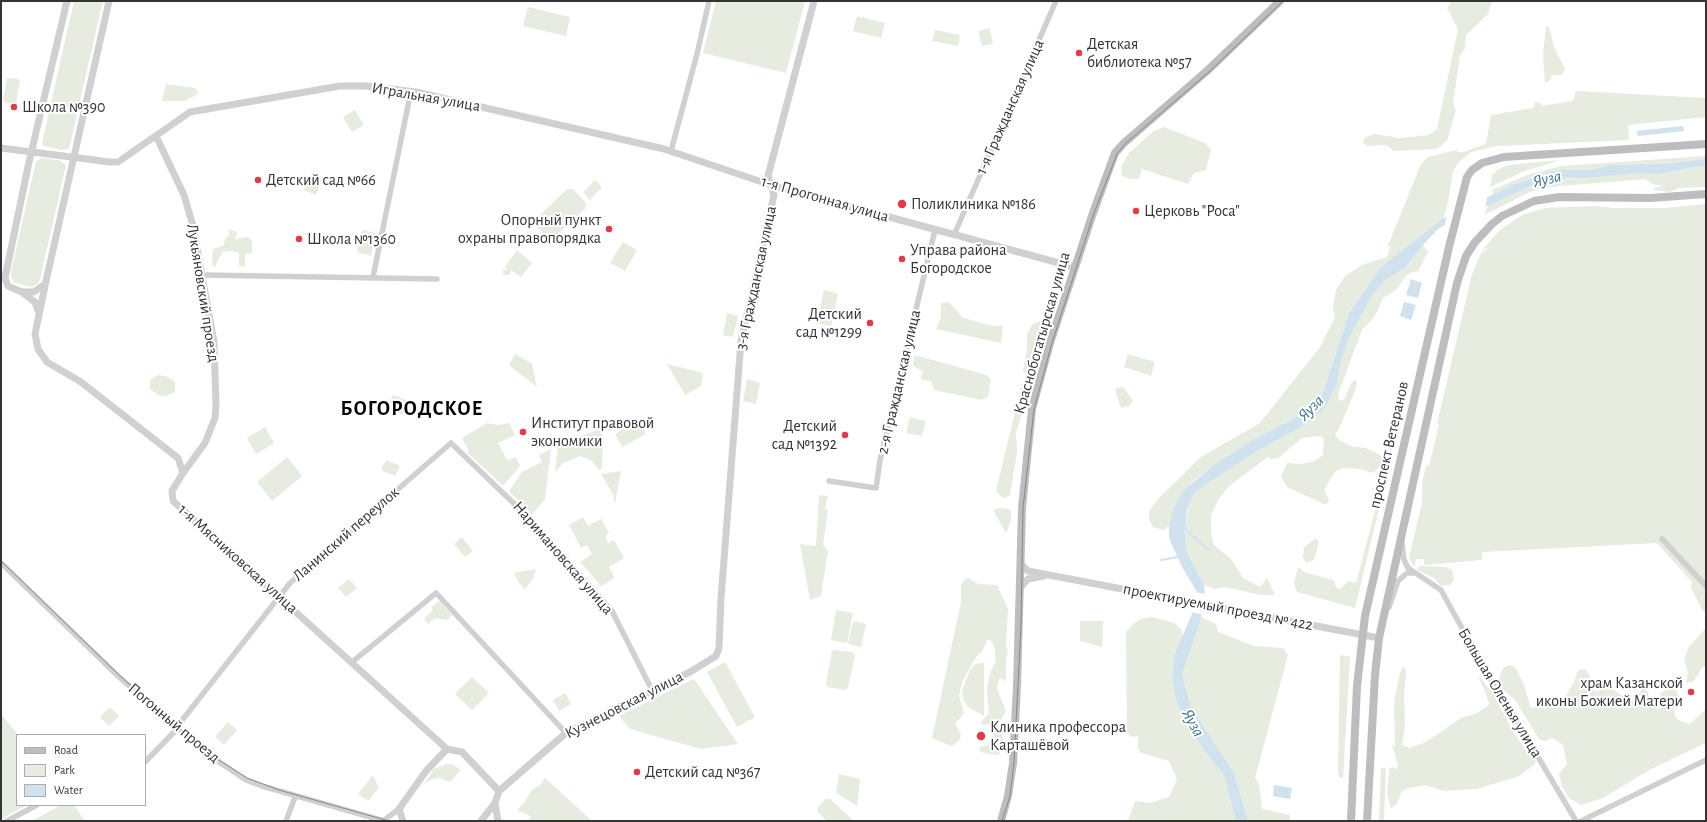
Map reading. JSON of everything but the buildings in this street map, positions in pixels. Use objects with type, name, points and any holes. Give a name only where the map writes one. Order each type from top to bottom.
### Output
[{"type":"main road","name":"Краснобогатырская улица","points":[[1001,821],[1008,796],[1013,760],[1021,587],[1022,508],[1032,409],[1042,370],[1074,267],[1115,153],[1124,143],[1208,70],[1280,1]]},
{"type":"main road","name":"проспект Ветеранов","points":[[1352,821],[1357,686],[1361,635],[1449,247],[1467,177],[1472,170],[1482,163],[1504,157],[1706,144]]},
{"type":"main road","name":"проспект Ветеранов","points":[[1368,821],[1374,675],[1379,636],[1457,283],[1466,256],[1480,235],[1502,216],[1534,201],[1559,197],[1650,198],[1706,194]]},
{"type":"street","points":[[40,314],[35,302],[22,292],[8,286],[5,278],[31,152],[67,1]]},
{"type":"street","points":[[109,1],[35,334],[38,349],[47,362],[81,382],[178,458],[183,472]]},
{"type":"street","points":[[670,151],[697,54],[709,1]]},
{"type":"street","name":"3-я Гражданская улица","points":[[716,656],[719,648],[726,521],[741,341],[774,195],[768,176],[814,1]]},
{"type":"street","name":"1-я Гражданская улица","points":[[954,235],[1056,1]]},
{"type":"street","name":"Игральная улица","points":[[1,148],[118,162],[190,112],[340,86],[366,86],[411,91],[670,151]]},
{"type":"street","points":[[373,277],[411,91]]},
{"type":"street","name":"Лукьяновский проезд","points":[[156,136],[184,195],[193,226],[214,342],[215,411],[207,438],[183,472]]},
{"type":"street","name":"1-я Прогонная улица","points":[[670,151],[771,184],[1074,267]]},
{"type":"street","name":"2-я Гражданская улица","points":[[829,481],[876,488],[880,460],[935,230]]},
{"type":"street","points":[[202,275],[438,279]]},
{"type":"street","points":[[22,292],[34,292],[45,284]]},
{"type":"street","name":"Ланинский переулок","points":[[146,761],[176,728],[290,583],[451,443]]},
{"type":"street","name":"Наримановская улица","points":[[451,443],[532,521],[612,611],[652,690]]},
{"type":"street","name":"1-я Мясниковская улица","points":[[183,472],[172,491],[173,501],[447,749]]},
{"type":"street","points":[[1402,533],[1404,560],[1408,568],[1415,573]]},
{"type":"street","points":[[1662,539],[1706,586]]},
{"type":"street","name":"Погонный проезд","points":[[1,564],[118,676],[176,728],[204,752],[246,780],[295,796],[384,821],[399,809]]},
{"type":"street","name":"проектируемый проезд № 422","points":[[1021,564],[1028,571],[1361,635],[1379,636]]},
{"type":"street","points":[[1379,636],[1398,581],[1407,573],[1415,573]]},
{"type":"street","name":"Большая Оленья улица","points":[[1415,573],[1441,590],[1495,688],[1576,821]]},
{"type":"street","name":"проектируемый проезд № 422","points":[[1021,587],[1028,579],[1036,576],[1056,576]]},
{"type":"street","points":[[352,662],[436,594],[566,733]]},
{"type":"street","name":"Кузнецовская улица","points":[[499,791],[566,733],[709,662],[716,656]]},
{"type":"street","points":[[403,821],[399,809],[426,771],[447,749],[462,752],[499,791],[495,803],[481,821]]},
{"type":"street","points":[[1581,821],[1706,760]]},
{"type":"street","points":[[286,821],[295,796]]},
{"type":"street","points":[[495,803],[498,821]]},
{"type":"street","points":[[7,821],[35,806]]},
{"type":"green space","points":[[74,1],[103,1],[69,149],[61,150],[43,146],[42,143]]},
{"type":"green space","points":[[716,1],[805,1],[786,73],[703,53]]},
{"type":"green space","points":[[1452,1],[1492,1],[1488,14],[1466,35],[1465,49],[1460,55],[1453,104],[1456,110],[1447,141],[1437,149],[1394,151],[1386,145],[1367,146],[1362,142],[1366,137],[1375,134],[1399,138],[1429,135],[1437,129],[1458,29],[1447,8]]},
{"type":"green space","points":[[528,7],[570,17],[566,36],[523,26]]},
{"type":"green space","points":[[857,16],[885,23],[881,38],[853,31]]},
{"type":"green space","points":[[1546,26],[1549,27],[1554,47],[1565,69],[1562,75],[1552,75],[1549,81],[1545,83],[1543,55]]},
{"type":"green space","points":[[990,28],[993,44],[982,46],[978,31]]},
{"type":"green space","points":[[935,30],[960,35],[958,46],[932,41]]},
{"type":"green space","points":[[7,78],[18,79],[20,81],[16,104],[6,103],[3,100]]},
{"type":"green space","points":[[166,84],[195,88],[199,93],[185,101],[162,101]]},
{"type":"green space","points":[[1576,91],[1706,98],[1706,117],[1628,125],[1629,140],[1497,146],[1471,152],[1460,161],[1453,171],[1447,207],[1443,218],[1381,267],[1349,313],[1320,399],[1302,414],[1251,441],[1215,464],[1192,482],[1173,509],[1169,526],[1164,530],[1153,527],[1149,519],[1149,511],[1160,497],[1201,457],[1260,423],[1320,347],[1335,317],[1333,307],[1336,290],[1345,276],[1362,265],[1387,257],[1391,245],[1387,248],[1421,164],[1428,157],[1457,150],[1457,152],[1463,152],[1486,144],[1491,115],[1533,108],[1535,102],[1540,103],[1542,106],[1573,101]]},
{"type":"green space","points":[[355,110],[364,125],[352,132],[343,117]]},
{"type":"green space","points":[[1164,127],[1205,143],[1211,150],[1206,170],[1194,173],[1188,184],[1142,169],[1139,179],[1131,179],[1122,176],[1121,167],[1129,153],[1154,131]]},
{"type":"green space","points":[[1706,156],[1706,159],[1686,162],[1609,165],[1593,170],[1560,170],[1530,178],[1493,194],[1492,190],[1527,175],[1561,166]]},
{"type":"green space","points":[[42,158],[59,160],[66,165],[40,279],[38,284],[31,287],[15,283],[11,277],[11,272],[36,161]]},
{"type":"green space","points":[[1560,160],[1525,171],[1490,187],[1492,175],[1497,170],[1508,165]]},
{"type":"green space","points":[[1702,166],[1706,167],[1706,187],[1679,188],[1669,192],[1655,190],[1654,188],[1663,186],[1653,184],[1645,179],[1549,187],[1530,192],[1484,215],[1488,206],[1494,202],[1533,185],[1554,180],[1635,173],[1657,174]]},
{"type":"green space","points":[[311,173],[322,177],[316,195],[304,190]]},
{"type":"green space","points":[[595,180],[602,187],[590,200],[583,192]]},
{"type":"green space","points":[[567,189],[573,189],[586,203],[585,209],[554,237],[548,238],[535,225],[537,218]]},
{"type":"green space","points":[[1706,204],[1706,612],[1703,611],[1691,588],[1692,582],[1657,543],[1482,552],[1482,560],[1424,565],[1424,559],[1416,559],[1414,567],[1409,557],[1422,503],[1422,483],[1426,466],[1429,466],[1439,425],[1437,424],[1472,274],[1481,253],[1488,248],[1483,249],[1500,230],[1522,215],[1545,208],[1596,206],[1615,208],[1665,208]]},
{"type":"green space","points":[[228,229],[237,232],[235,239],[248,237],[252,241],[252,253],[245,254],[245,266],[243,267],[239,265],[239,253],[231,251],[222,252],[215,267],[212,265],[213,249],[223,246],[225,239],[230,235]]},
{"type":"green space","points":[[362,230],[376,233],[371,256],[357,252]]},
{"type":"green space","points":[[623,242],[637,250],[625,271],[610,263]]},
{"type":"green space","points":[[1423,245],[1428,252],[1418,271],[1412,272],[1406,276],[1396,290],[1383,298],[1375,316],[1362,330],[1338,394],[1339,400],[1343,401],[1352,382],[1355,380],[1357,381],[1355,391],[1338,431],[1335,434],[1339,440],[1351,446],[1365,448],[1383,457],[1382,464],[1377,470],[1371,473],[1361,469],[1343,468],[1335,472],[1324,490],[1329,499],[1327,504],[1324,504],[1287,487],[1281,476],[1287,463],[1300,464],[1312,462],[1323,455],[1324,439],[1321,436],[1302,438],[1278,458],[1272,459],[1268,457],[1229,486],[1218,500],[1211,515],[1211,533],[1214,545],[1231,559],[1243,578],[1260,587],[1267,578],[1275,595],[1261,595],[1225,587],[1215,589],[1204,585],[1187,553],[1185,537],[1188,508],[1195,493],[1256,452],[1303,426],[1325,408],[1337,384],[1341,361],[1349,338],[1373,294],[1384,281],[1405,268]]},
{"type":"green space","points":[[517,250],[532,263],[521,277],[511,270],[510,275],[503,275],[503,269],[509,270],[505,267]]},
{"type":"green space","points":[[824,290],[838,294],[831,326],[817,323]]},
{"type":"green space","points":[[949,302],[963,318],[993,326],[1003,325],[1001,343],[936,329],[941,318],[941,303]]},
{"type":"green space","points":[[727,313],[738,316],[733,337],[723,335]]},
{"type":"green space","points":[[1043,320],[1045,323],[1037,342],[1036,355],[1031,371],[1026,376],[1023,370],[1027,349],[1027,333],[1033,324]]},
{"type":"green space","points":[[515,354],[532,364],[537,387],[509,365]]},
{"type":"green space","points":[[1128,354],[1155,362],[1151,376],[1124,367]]},
{"type":"green space","points":[[914,355],[987,375],[991,380],[988,397],[982,400],[934,390],[931,381],[921,379],[923,371],[913,366]]},
{"type":"green space","points":[[667,364],[703,373],[701,386],[685,395]]},
{"type":"green space","points":[[158,375],[168,377],[175,382],[175,392],[166,396],[160,396],[150,389],[150,380]]},
{"type":"green space","points":[[747,379],[760,383],[756,404],[743,401]]},
{"type":"green space","points":[[1022,383],[1026,390],[1026,400],[1016,433],[1017,452],[1010,496],[1003,498],[996,491]]},
{"type":"green space","points":[[1123,387],[1133,401],[1129,406],[1121,408],[1115,390]]},
{"type":"green space","points":[[393,395],[409,401],[403,415],[387,409]]},
{"type":"green space","points":[[910,417],[926,421],[922,436],[906,433]]},
{"type":"green space","points":[[638,420],[646,434],[622,447],[615,434]]},
{"type":"green space","points":[[487,423],[498,425],[509,423],[515,435],[498,443],[507,460],[516,457],[520,466],[503,486],[467,452],[469,451],[462,438]]},
{"type":"green space","points":[[265,427],[274,443],[256,454],[247,438]]},
{"type":"green space","points":[[599,429],[603,438],[602,468],[599,470],[592,461],[581,456],[563,463],[555,472],[558,446]]},
{"type":"green space","points":[[551,449],[545,499],[532,514],[509,491],[522,472],[542,462],[539,455]]},
{"type":"green space","points":[[287,457],[302,476],[272,501],[257,482]]},
{"type":"green space","points":[[386,460],[400,466],[395,476],[381,470]]},
{"type":"green space","points":[[621,471],[615,504],[613,494],[601,474]]},
{"type":"green space","points":[[1381,488],[1384,488],[1355,608],[1297,592],[1294,583],[1298,568],[1302,569],[1304,572],[1333,580],[1337,588],[1340,589],[1349,581],[1356,583]]},
{"type":"green space","points":[[819,495],[828,496],[825,509],[828,510],[823,544],[828,551],[821,596],[810,600],[800,544],[816,546]]},
{"type":"green space","points":[[999,508],[1009,509],[1011,511],[1011,521],[1006,533],[993,510]]},
{"type":"green space","points":[[583,517],[588,526],[601,519],[609,533],[605,536],[608,543],[614,540],[624,558],[609,567],[615,578],[601,586],[580,562],[592,554],[587,545],[581,548],[569,525]]},
{"type":"green space","points":[[462,537],[473,551],[465,557],[454,544]]},
{"type":"green space","points":[[1314,539],[1317,539],[1319,543],[1314,560],[1306,563],[1303,558],[1304,548]]},
{"type":"green space","points":[[1420,566],[1446,567],[1452,570],[1454,579],[1450,585],[1441,586],[1434,578],[1417,570]]},
{"type":"green space","points":[[536,569],[533,579],[525,589],[519,583],[514,573]]},
{"type":"green space","points":[[968,578],[978,584],[997,585],[1008,609],[1006,644],[1008,653],[1006,660],[1006,682],[1002,678],[999,679],[997,689],[1006,711],[998,725],[1003,738],[1002,748],[999,754],[996,755],[981,752],[979,750],[980,747],[990,744],[994,735],[989,724],[982,725],[981,722],[989,713],[987,689],[990,673],[996,661],[994,645],[990,640],[987,640],[983,650],[976,657],[962,682],[959,696],[964,713],[955,724],[961,735],[960,739],[951,746],[932,738],[961,602],[961,585],[965,579]]},
{"type":"green space","points":[[349,579],[357,588],[346,597],[338,588]]},
{"type":"green space","points":[[439,601],[452,615],[447,620],[435,618],[428,624],[424,619],[433,610],[432,607]]},
{"type":"green space","points":[[836,610],[853,613],[847,643],[831,640]]},
{"type":"green space","points":[[1152,617],[1174,623],[1181,629],[1183,636],[1174,656],[1172,677],[1176,699],[1185,721],[1224,776],[1236,821],[1128,821],[1135,801],[1150,803],[1169,797],[1177,779],[1169,761],[1141,753],[1138,748],[1138,736],[1132,737],[1127,733],[1126,632],[1133,624],[1141,619]]},
{"type":"green space","points":[[1201,617],[1216,624],[1218,632],[1254,646],[1283,648],[1288,655],[1255,778],[1259,784],[1262,809],[1290,815],[1290,821],[1248,821],[1234,773],[1191,707],[1182,674]]},
{"type":"green space","points":[[853,621],[866,624],[861,647],[848,644]]},
{"type":"green space","points":[[1080,621],[1103,621],[1102,647],[1080,641]]},
{"type":"green space","points":[[1706,628],[1706,665],[1702,668],[1693,682],[1686,683],[1688,672],[1684,659],[1689,647]]},
{"type":"green space","points":[[832,651],[852,652],[855,655],[848,688],[845,690],[828,687],[826,684]]},
{"type":"green space","points":[[1340,655],[1350,657],[1343,778],[1339,777],[1338,774]]},
{"type":"green space","points":[[725,662],[755,717],[737,727],[707,672]]},
{"type":"green space","points":[[984,663],[984,716],[969,708],[964,701],[962,691],[970,670],[976,664]]},
{"type":"green space","points":[[1509,665],[1515,667],[1524,685],[1531,708],[1564,699],[1574,682],[1578,670],[1585,669],[1589,674],[1596,692],[1608,686],[1630,701],[1636,698],[1643,687],[1648,692],[1649,699],[1657,710],[1662,706],[1660,693],[1672,687],[1677,691],[1681,705],[1675,707],[1674,714],[1678,720],[1690,724],[1706,709],[1706,743],[1651,769],[1601,799],[1581,805],[1569,798],[1562,787],[1559,774],[1567,764],[1563,745],[1552,738],[1545,741],[1539,739],[1515,700],[1500,687],[1498,681],[1503,668]]},
{"type":"green space","points":[[1404,666],[1406,673],[1404,693],[1405,726],[1402,745],[1410,748],[1426,742],[1461,718],[1477,713],[1488,706],[1489,703],[1478,675],[1492,692],[1514,733],[1530,756],[1536,761],[1535,764],[1519,776],[1477,789],[1444,791],[1425,785],[1409,788],[1402,791],[1396,805],[1391,808],[1387,794],[1389,771],[1390,768],[1393,767],[1396,769],[1398,766],[1392,744],[1395,747],[1394,702],[1400,672]]},
{"type":"green space","points":[[472,677],[489,693],[472,710],[455,694]]},
{"type":"green space","points":[[694,679],[738,744],[701,749],[630,729],[619,716]]},
{"type":"green space","points":[[565,693],[571,704],[559,711],[553,700]]},
{"type":"green space","points":[[110,707],[119,716],[109,726],[100,717]]},
{"type":"green space","points":[[1,714],[17,734],[16,806],[25,806],[1,819]]},
{"type":"green space","points":[[228,722],[237,730],[224,745],[215,737]]},
{"type":"green space","points":[[446,764],[454,765],[461,770],[450,782],[440,778],[433,779],[424,784],[434,769]]},
{"type":"green space","points":[[1381,768],[1386,768],[1384,821],[1379,821]]},
{"type":"green space","points":[[839,774],[860,779],[857,806],[836,793]]},
{"type":"green space","points":[[373,775],[379,788],[368,801],[358,794]]},
{"type":"green space","points":[[545,778],[592,821],[529,821],[531,816],[517,810],[532,790],[541,784]]},
{"type":"green space","points":[[825,799],[830,799],[854,821],[827,821],[817,811]]},
{"type":"green space","points":[[59,806],[75,806],[85,821],[32,821]]},
{"type":"water","points":[[1683,126],[1684,131],[1638,136],[1637,131]]},
{"type":"water","name":"Яуза","points":[[1706,159],[1706,167],[1702,166],[1657,174],[1635,173],[1586,178],[1568,178],[1533,185],[1439,228],[1405,268],[1384,281],[1373,294],[1349,338],[1341,361],[1337,384],[1325,408],[1303,426],[1256,452],[1195,493],[1187,509],[1185,537],[1187,553],[1204,585],[1205,595],[1200,622],[1182,674],[1191,707],[1234,773],[1248,821],[1236,821],[1224,776],[1185,721],[1176,699],[1172,677],[1174,656],[1194,609],[1196,600],[1196,590],[1183,569],[1169,538],[1169,526],[1173,509],[1184,490],[1215,464],[1251,441],[1302,414],[1320,400],[1349,313],[1381,267],[1443,218],[1513,185],[1543,174],[1560,170],[1593,170],[1609,165],[1672,163]]},
{"type":"water","points":[[1411,279],[1422,283],[1418,298],[1406,295]]},
{"type":"water","points":[[1404,302],[1416,305],[1411,320],[1400,316]]},
{"type":"water","points":[[1274,785],[1292,788],[1290,799],[1273,796]]},
{"type":"pier","points":[[1488,194],[1485,208],[1444,228],[1447,214]]},
{"type":"pier","points":[[1194,592],[1207,594],[1204,615],[1191,612]]},
{"type":"waterway","points":[[1183,527],[1209,550]]},
{"type":"waterway","points":[[1161,560],[1178,557]]},
{"type":"tram line","points":[[1002,821],[1010,796],[1014,762],[1021,625],[1023,508],[1034,409],[1052,343],[1094,213],[1117,154],[1125,144],[1209,72],[1283,1]]},
{"type":"tram line","points":[[1,561],[119,675],[205,751],[247,778],[279,790],[389,821]]},
{"type":"place","name":"Детская библиотека №57","points":[[1079,53]]},
{"type":"place","name":"Школа №390","points":[[14,107]]},
{"type":"place","name":"Детский сад №66","points":[[258,180]]},
{"type":"place","name":"Поликлиника №186","points":[[902,204]]},
{"type":"place","name":"Церковь \"Роса\"","points":[[1136,211]]},
{"type":"place","name":"Опорный пункт охраны правопорядка","points":[[609,229]]},
{"type":"place","name":"Школа №1360","points":[[299,239]]},
{"type":"place","name":"Управа района Богородское","points":[[902,259]]},
{"type":"place","name":"Детский сад №1299","points":[[870,323]]},
{"type":"place","name":"Институт правовой экономики","points":[[523,432]]},
{"type":"place","name":"Детский сад №1392","points":[[845,435]]},
{"type":"place","name":"храм Казанской иконы Божией Матери","points":[[1691,692]]},
{"type":"place","name":"Клиника профессора Карташёвой","points":[[981,736]]},
{"type":"place","name":"Детский сад №367","points":[[637,772]]},
{"type":"district","name":"БОГОРОДСКОЕ","points":[[412,409]]}]
